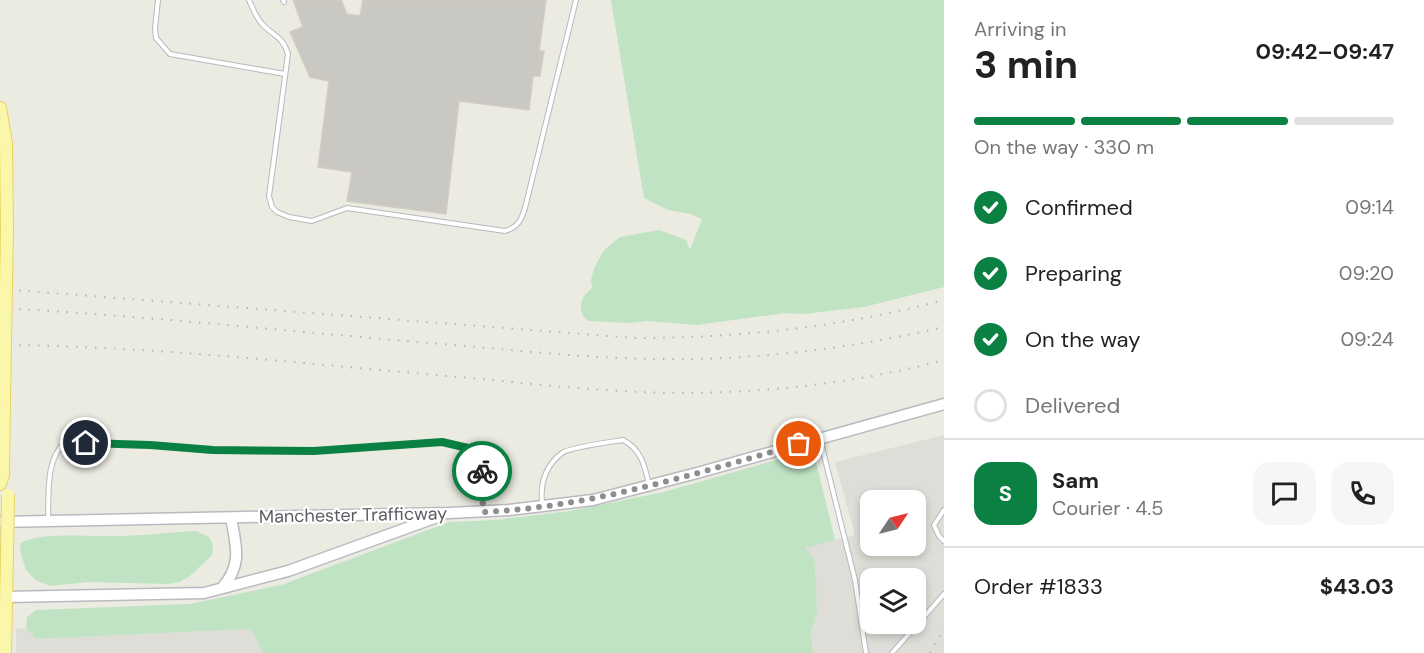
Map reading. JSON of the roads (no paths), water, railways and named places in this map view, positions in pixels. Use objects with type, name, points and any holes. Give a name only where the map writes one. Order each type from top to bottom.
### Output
[{"type":"main road","points":[[0,108],[6,143],[7,229],[1,479],[8,495],[5,653]]},
{"type":"main road","name":"Manchester Trafficway","points":[[0,522],[449,513],[542,507],[593,500],[650,486],[944,404]]},
{"type":"main road","points":[[6,597],[204,593],[288,571],[449,513]]},
{"type":"main road","points":[[222,588],[232,577],[236,566],[237,552],[231,518]]},
{"type":"lane","points":[[158,0],[156,38],[170,54],[285,74]]},
{"type":"lane","points":[[249,0],[255,16],[284,42],[288,54],[269,196],[272,207],[277,212],[289,217],[312,220],[347,208],[505,231],[514,228],[520,221],[525,208],[576,0]]},
{"type":"lane","points":[[820,438],[855,580],[866,653]]},
{"type":"lane","points":[[542,507],[540,489],[544,474],[563,452],[613,441],[623,440],[632,444],[639,453],[650,486]]},
{"type":"lane","points":[[48,521],[51,470],[56,450],[65,442],[213,450],[302,451],[442,442],[468,448],[482,463],[483,512]]},
{"type":"lane","points":[[944,510],[934,525],[944,541]]},
{"type":"lane","points":[[892,653],[944,594]]},
{"type":"railway","points":[[0,289],[635,338],[713,336],[791,329],[867,317],[944,300]]},
{"type":"railway","points":[[0,308],[637,359],[700,359],[771,355],[840,347],[944,327]]},
{"type":"railway","points":[[0,345],[177,352],[580,388],[662,393],[786,388],[850,380],[944,360]]},
{"type":"railway","points":[[930,653],[944,628]]}]
